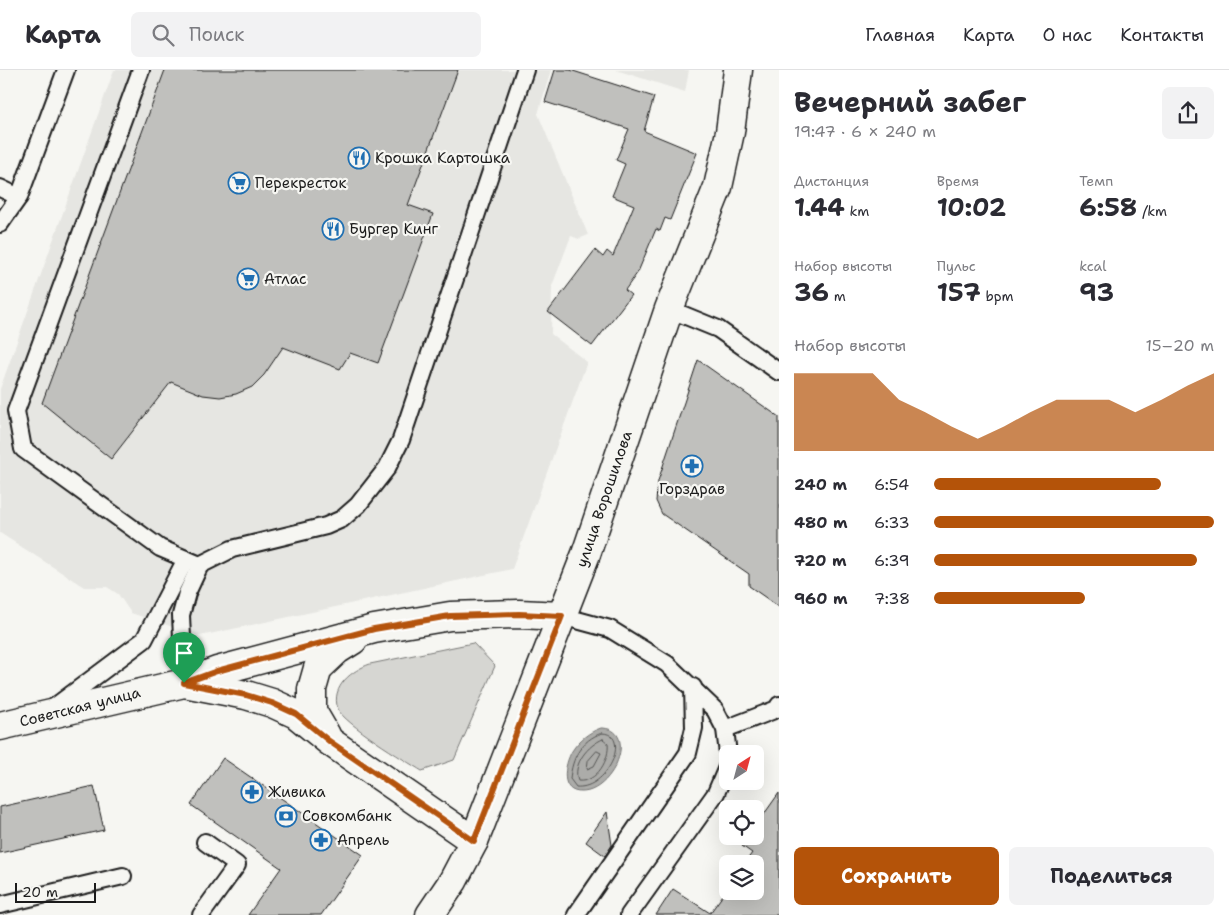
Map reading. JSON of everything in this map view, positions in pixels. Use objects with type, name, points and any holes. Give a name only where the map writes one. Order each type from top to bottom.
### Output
[{"type":"street","name":"улица Ворошилова","points":[[430,915],[453,881],[474,841],[586,554],[669,309],[718,186],[730,132],[738,70]]},
{"type":"street","points":[[184,683],[217,671],[374,629],[450,616],[519,614],[562,616]]},
{"type":"street","points":[[329,741],[312,711],[312,689],[318,668],[337,650],[374,629]]},
{"type":"street","name":"Советская улица","points":[[0,726],[184,683],[246,695],[272,703],[296,714],[329,741],[474,841]]},
{"type":"lane","points":[[0,224],[19,197],[66,70]]},
{"type":"lane","points":[[141,70],[16,411],[23,449],[160,548],[193,562]]},
{"type":"lane","points":[[42,716],[144,640],[193,562],[232,549],[326,526],[342,519],[358,505],[387,468],[401,440],[525,70]]},
{"type":"lane","points":[[0,188],[19,197]]},
{"type":"lane","points":[[669,309],[718,329],[779,372]]},
{"type":"lane","points":[[184,683],[181,615],[193,562]]},
{"type":"lane","points":[[562,616],[610,629],[667,664],[715,710],[725,729],[727,745]]},
{"type":"lane","points":[[576,915],[688,753],[694,728],[693,687]]},
{"type":"lane","points":[[725,729],[777,709],[779,706]]},
{"type":"lane","points":[[629,915],[716,793],[719,786]]},
{"type":"lane","points":[[201,915],[237,866],[205,842]]},
{"type":"lane","points":[[0,905],[123,876]]},
{"type":"shaded area","points":[[114,70],[551,70],[538,114],[588,235],[579,239],[571,236],[552,286],[551,334],[587,362],[512,569],[200,636],[131,613],[118,594],[107,587],[84,587],[0,533],[0,389]]},
{"type":"shaded area","points":[[616,70],[689,70],[685,92]]},
{"type":"shaded area","points":[[473,643],[495,666],[454,760],[422,771],[363,732],[342,715],[338,709],[336,701],[340,686],[350,675],[363,667]]},
{"type":"water","points":[[601,728],[613,731],[619,738],[618,760],[604,782],[593,789],[582,792],[575,791],[570,788],[565,777],[569,757],[581,740],[588,734]]},
{"type":"building","name":"Атлас","points":[[165,70],[458,70],[408,205],[433,214],[378,363],[350,353],[340,369],[283,347],[264,375],[252,387],[236,394],[220,397],[203,395],[171,382],[111,459],[42,403]]},
{"type":"building","points":[[555,70],[570,70],[654,97],[644,131],[697,153],[670,220],[665,218],[660,231],[656,229],[638,272],[625,290],[631,295],[592,346],[548,312],[595,250],[603,257],[607,251],[613,256],[634,205],[612,196],[625,164],[616,160],[629,129],[545,102]]},
{"type":"building","points":[[698,360],[779,417],[779,607],[749,586],[749,574],[662,514],[656,501],[658,481]]},
{"type":"building","points":[[223,758],[363,855],[321,915],[248,915],[281,868],[191,805]]},
{"type":"building","points":[[94,786],[104,830],[0,853],[0,807]]},
{"type":"building","points":[[779,793],[779,915],[656,915],[673,889],[710,913],[719,900],[764,900],[764,855],[751,855],[752,853],[742,846],[764,845],[764,814]]},
{"type":"building","points":[[607,812],[612,845],[605,856],[586,842]]},
{"type":"place","name":"Крошка Картошка","points":[[359,158]]},
{"type":"place","name":"Перекресток","points":[[239,183]]},
{"type":"place","name":"Бургер Кинг","points":[[333,229]]},
{"type":"place","name":"Атлас","points":[[248,279]]},
{"type":"place","name":"Горздрав","points":[[692,466]]},
{"type":"place","name":"Живика","points":[[252,792]]},
{"type":"place","name":"Совкомбанк","points":[[286,816]]},
{"type":"place","name":"Апрель","points":[[321,840]]},
{"type":"route","points":[[490,614],[562,616],[474,841],[329,741],[296,714],[272,703],[246,695],[184,683],[217,671],[374,629],[450,616],[490,614]]}]
